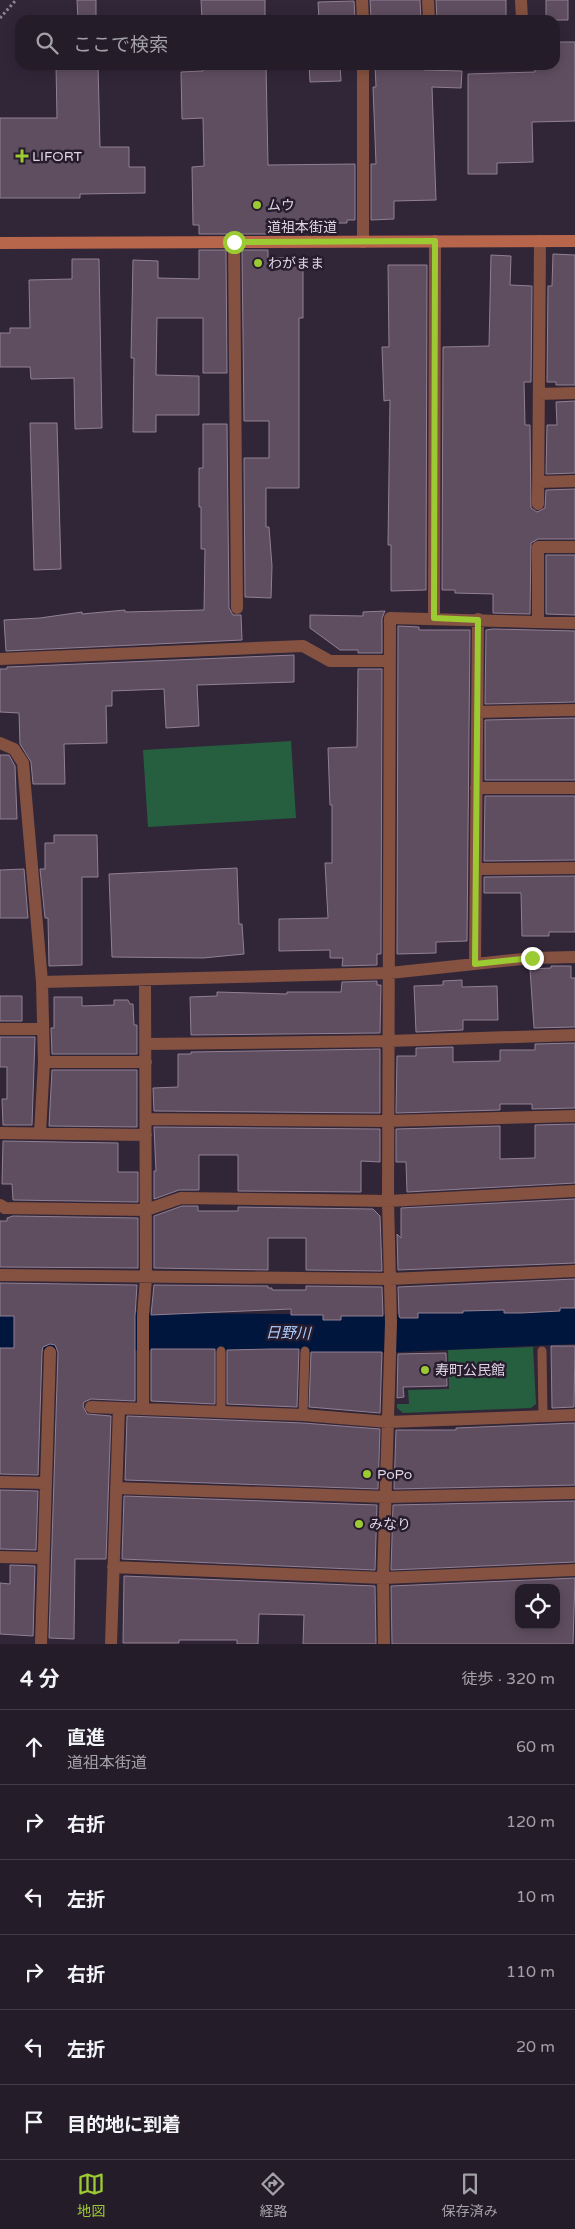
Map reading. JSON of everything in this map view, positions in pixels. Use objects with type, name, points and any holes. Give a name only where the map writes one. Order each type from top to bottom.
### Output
[{"type":"street","points":[[362,0],[362,15]]},
{"type":"street","points":[[428,0],[429,15]]},
{"type":"street","points":[[521,0],[522,15]]},
{"type":"street","points":[[363,70],[363,242]]},
{"type":"street","points":[[434,618],[435,241]]},
{"type":"street","points":[[538,504],[540,241]]},
{"type":"street","name":"道祖本街道","points":[[0,243],[575,241]]},
{"type":"street","points":[[234,242],[238,608]]},
{"type":"street","points":[[539,394],[575,393]]},
{"type":"street","points":[[538,482],[575,481]]},
{"type":"street","points":[[538,622],[538,547],[575,547]]},
{"type":"street","points":[[384,1644],[383,1578],[391,1348],[388,1201],[390,618],[575,624]]},
{"type":"street","points":[[475,964],[478,620]]},
{"type":"street","points":[[0,659],[303,646],[330,661],[390,661]]},
{"type":"street","points":[[477,712],[575,710]]},
{"type":"street","points":[[0,742],[14,749],[23,763],[42,982],[44,1062],[40,1133]]},
{"type":"street","points":[[476,788],[575,788]]},
{"type":"street","points":[[476,869],[575,868]]},
{"type":"street","points":[[42,982],[390,973],[532,958],[575,957]]},
{"type":"street","points":[[143,1409],[142,1346],[146,1278],[145,980]]},
{"type":"street","points":[[0,1029],[42,1029]]},
{"type":"street","points":[[146,1044],[389,1041],[575,1035]]},
{"type":"street","points":[[44,1062],[146,1062]]},
{"type":"street","points":[[146,1119],[388,1121],[575,1116]]},
{"type":"street","points":[[0,1133],[146,1135]]},
{"type":"street","points":[[0,1205],[5,1208],[146,1210],[181,1198],[388,1201],[575,1191]]},
{"type":"street","points":[[0,1275],[389,1279],[575,1271]]},
{"type":"street","points":[[41,1644],[50,1352]]},
{"type":"street","points":[[91,1407],[303,1416],[388,1422],[575,1415]]},
{"type":"street","points":[[111,1644],[119,1408]]},
{"type":"street","points":[[0,1482],[46,1483]]},
{"type":"street","points":[[116,1488],[386,1497],[575,1493]]},
{"type":"street","points":[[0,1557],[43,1558]]},
{"type":"street","points":[[113,1567],[383,1578],[575,1570]]},
{"type":"lane","points":[[221,1351],[221,1412]]},
{"type":"lane","points":[[303,1416],[305,1351]]},
{"type":"lane","points":[[542,1351],[543,1416]]},
{"type":"path","points":[[0,18],[16,0]]},
{"type":"green space","points":[[291,741],[296,818],[148,827],[143,750]]},
{"type":"green space","points":[[533,1347],[536,1404],[531,1408],[403,1413],[397,1408],[397,1404],[409,1404],[408,1390],[449,1389],[448,1350]]},
{"type":"building","points":[[77,0],[96,0],[96,15],[78,15]]},
{"type":"building","points":[[201,0],[265,0],[265,15],[202,15]]},
{"type":"building","points":[[370,0],[420,0],[421,15],[371,15]]},
{"type":"building","points":[[436,0],[506,0],[506,15],[437,15]]},
{"type":"building","points":[[546,0],[568,0],[568,20],[560,20],[560,15],[546,15]]},
{"type":"building","points":[[354,1],[355,15],[319,15],[318,2]]},
{"type":"building","points":[[560,42],[575,42],[575,121],[532,122],[533,162],[497,163],[497,174],[468,174],[468,74],[535,72],[535,70],[560,70]]},
{"type":"building","points":[[56,70],[98,70],[100,147],[129,147],[129,167],[145,167],[145,193],[80,194],[80,198],[0,198],[0,118],[57,118]]},
{"type":"building","points":[[266,70],[268,165],[355,164],[355,220],[347,220],[347,223],[269,224],[269,234],[199,234],[199,225],[193,225],[192,167],[204,166],[203,118],[182,119],[181,72]]},
{"type":"building","points":[[309,70],[340,70],[341,81],[310,82]]},
{"type":"building","points":[[375,70],[462,71],[461,88],[432,87],[436,200],[394,201],[394,219],[371,220],[371,164],[376,164],[373,87],[376,87]]},
{"type":"building","points":[[199,250],[226,250],[227,373],[203,373],[203,318],[157,318],[156,375],[199,376],[199,415],[156,415],[156,432],[133,432],[134,358],[131,358],[133,260],[158,261],[158,278],[199,279]]},
{"type":"building","points":[[242,250],[268,250],[268,258],[303,258],[303,318],[299,318],[299,488],[266,488],[266,527],[269,527],[272,566],[271,598],[245,597],[244,458],[269,458],[269,421],[244,421]]},
{"type":"building","points":[[553,254],[575,255],[575,385],[556,385],[556,382],[547,382],[548,286],[552,286]]},
{"type":"building","points":[[491,255],[511,256],[510,285],[532,286],[531,382],[524,382],[525,425],[530,425],[531,508],[537,512],[545,508],[546,490],[575,489],[575,539],[538,539],[531,543],[530,614],[493,613],[493,594],[455,593],[455,590],[442,590],[443,347],[489,346]]},
{"type":"building","points":[[72,259],[99,259],[102,428],[75,429],[74,378],[31,379],[30,367],[0,367],[0,333],[10,333],[10,328],[30,328],[29,280],[72,279]]},
{"type":"building","points":[[388,265],[427,265],[426,590],[391,591],[391,545],[388,545],[390,400],[384,401],[382,347],[389,347]]},
{"type":"building","points":[[575,401],[575,473],[546,474],[547,425],[557,425],[556,402]]},
{"type":"building","points":[[30,423],[57,423],[61,569],[34,570]]},
{"type":"building","points":[[203,424],[227,424],[229,608],[233,615],[241,615],[242,640],[6,651],[4,620],[40,618],[82,612],[82,614],[125,610],[125,612],[204,610],[205,549],[201,549],[201,507],[199,507],[199,468],[203,468]]},
{"type":"building","points":[[546,555],[575,555],[575,615],[546,614]]},
{"type":"building","points":[[385,611],[382,618],[382,653],[358,653],[358,650],[340,650],[310,628],[310,615],[363,616],[363,612]]},
{"type":"building","points":[[398,626],[419,627],[419,630],[470,630],[467,941],[436,942],[436,953],[397,954]]},
{"type":"building","points":[[486,630],[575,631],[575,702],[485,704]]},
{"type":"building","points":[[294,655],[294,682],[197,685],[199,726],[166,728],[164,689],[112,691],[112,706],[106,706],[107,743],[64,744],[65,784],[33,784],[31,762],[20,744],[19,713],[0,712],[0,669],[7,669],[7,667]]},
{"type":"building","points":[[358,669],[382,669],[381,954],[377,954],[377,965],[342,966],[343,958],[330,958],[330,950],[279,951],[279,919],[328,918],[325,863],[332,863],[332,805],[330,805],[328,748],[357,747]]},
{"type":"building","points":[[575,718],[575,780],[485,780],[485,720]]},
{"type":"building","points":[[0,755],[9,755],[15,766],[17,819],[0,819]]},
{"type":"building","points":[[485,796],[575,796],[575,860],[484,861]]},
{"type":"building","points":[[54,835],[97,835],[98,877],[82,877],[82,965],[49,966],[48,918],[45,918],[40,869],[45,869],[45,843],[54,843]]},
{"type":"building","points":[[237,868],[239,924],[242,924],[244,954],[203,958],[112,957],[109,874]]},
{"type":"building","points":[[24,869],[28,918],[0,918],[0,870]]},
{"type":"building","points":[[575,876],[575,932],[549,932],[549,936],[522,936],[521,893],[484,893],[484,877]]},
{"type":"building","points":[[551,966],[571,966],[571,978],[575,978],[575,1027],[534,1028],[530,969],[551,968]]},
{"type":"building","points":[[462,980],[462,987],[497,986],[498,1020],[463,1020],[463,1030],[416,1032],[414,986],[443,985],[443,981]]},
{"type":"building","points":[[377,981],[377,985],[381,985],[380,1033],[191,1035],[190,997],[217,996],[217,992],[287,994],[287,992],[341,992],[342,982]]},
{"type":"building","points":[[0,996],[22,996],[22,1021],[0,1021]]},
{"type":"building","points":[[54,997],[82,997],[82,1006],[114,1005],[114,1000],[128,1000],[130,1004],[133,1004],[134,1025],[137,1025],[137,1054],[52,1054],[51,1028],[54,1028]]},
{"type":"building","points":[[0,1037],[35,1037],[32,1125],[3,1125],[2,1099],[7,1099],[7,1067],[0,1067]]},
{"type":"building","points":[[575,1043],[575,1108],[532,1109],[532,1104],[500,1104],[500,1110],[396,1113],[397,1056],[416,1056],[416,1048],[453,1047],[453,1062],[500,1061],[500,1050],[535,1050],[535,1044]]},
{"type":"building","points":[[380,1049],[380,1113],[154,1111],[153,1088],[178,1087],[178,1054],[191,1054],[191,1052]]},
{"type":"building","points":[[52,1070],[137,1070],[137,1127],[49,1126]]},
{"type":"building","points":[[575,1124],[575,1183],[407,1192],[406,1162],[396,1162],[396,1129],[500,1126],[500,1159],[535,1158],[535,1125]]},
{"type":"building","points":[[154,1127],[380,1129],[380,1162],[361,1161],[361,1192],[238,1191],[238,1155],[199,1155],[199,1190],[179,1190],[154,1199],[154,1171],[156,1171]]},
{"type":"building","points":[[3,1141],[118,1143],[118,1172],[138,1172],[138,1202],[13,1200],[12,1184],[2,1184]]},
{"type":"building","points":[[575,1199],[575,1263],[398,1270],[397,1234],[401,1238],[401,1208]]},
{"type":"building","points":[[182,1206],[198,1206],[198,1211],[238,1211],[238,1207],[373,1209],[380,1216],[382,1271],[306,1270],[306,1238],[268,1238],[268,1270],[154,1268],[154,1216]]},
{"type":"building","points":[[13,1216],[138,1218],[138,1268],[0,1267],[0,1221],[7,1221],[7,1218]]},
{"type":"building","points":[[575,1279],[575,1308],[560,1308],[560,1311],[521,1313],[504,1313],[504,1310],[463,1311],[463,1313],[418,1313],[418,1318],[400,1318],[399,1316],[398,1287]]},
{"type":"building","points":[[0,1283],[137,1285],[135,1401],[91,1399],[84,1402],[83,1406],[87,1414],[111,1416],[106,1559],[75,1559],[74,1639],[49,1638],[58,1352],[55,1345],[50,1344],[43,1347],[38,1475],[0,1474],[0,1348],[14,1348],[14,1316],[0,1316]]},
{"type":"building","points":[[154,1285],[268,1286],[272,1290],[306,1290],[306,1286],[382,1287],[383,1316],[341,1316],[341,1320],[323,1320],[323,1315],[291,1315],[291,1309],[151,1315]]},
{"type":"building","points":[[551,1346],[575,1346],[574,1407],[552,1408]]},
{"type":"building","points":[[151,1349],[215,1349],[215,1404],[151,1401]]},
{"type":"building","points":[[299,1349],[297,1407],[227,1404],[227,1350]]},
{"type":"building","points":[[311,1352],[382,1352],[380,1413],[309,1407]]},
{"type":"building","points":[[446,1353],[447,1386],[403,1387],[404,1397],[397,1398],[398,1354]]},
{"type":"building","points":[[127,1416],[303,1423],[380,1429],[378,1489],[125,1480]]},
{"type":"building","points":[[575,1423],[575,1485],[394,1489],[396,1430],[456,1430],[456,1428]]},
{"type":"building","points":[[0,1490],[38,1491],[36,1550],[0,1549]]},
{"type":"building","points":[[124,1496],[377,1505],[375,1570],[122,1559]]},
{"type":"building","points":[[575,1501],[575,1562],[391,1570],[393,1505]]},
{"type":"building","points":[[10,1565],[35,1566],[33,1636],[0,1634],[0,1583],[10,1584]]},
{"type":"building","points":[[124,1576],[375,1586],[376,1644],[303,1644],[304,1615],[259,1614],[258,1644],[237,1644],[237,1640],[179,1640],[179,1643],[123,1643]]},
{"type":"building","points":[[575,1578],[573,1644],[392,1644],[391,1586]]},
{"type":"waterway","name":"日野川","points":[[0,1330],[377,1334],[575,1325]]},
{"type":"place","name":"LIFORT","points":[[22,156]]},
{"type":"place","name":"ムウ","points":[[257,205]]},
{"type":"place","name":"わがまま","points":[[258,263]]},
{"type":"place","name":"寿町公民館","points":[[425,1370]]},
{"type":"place","name":"PoPo","points":[[367,1474]]},
{"type":"place","name":"みなり","points":[[359,1524]]},
{"type":"route","points":[[234,242],[435,241],[434,618],[478,620],[475,964],[532,958]]}]
